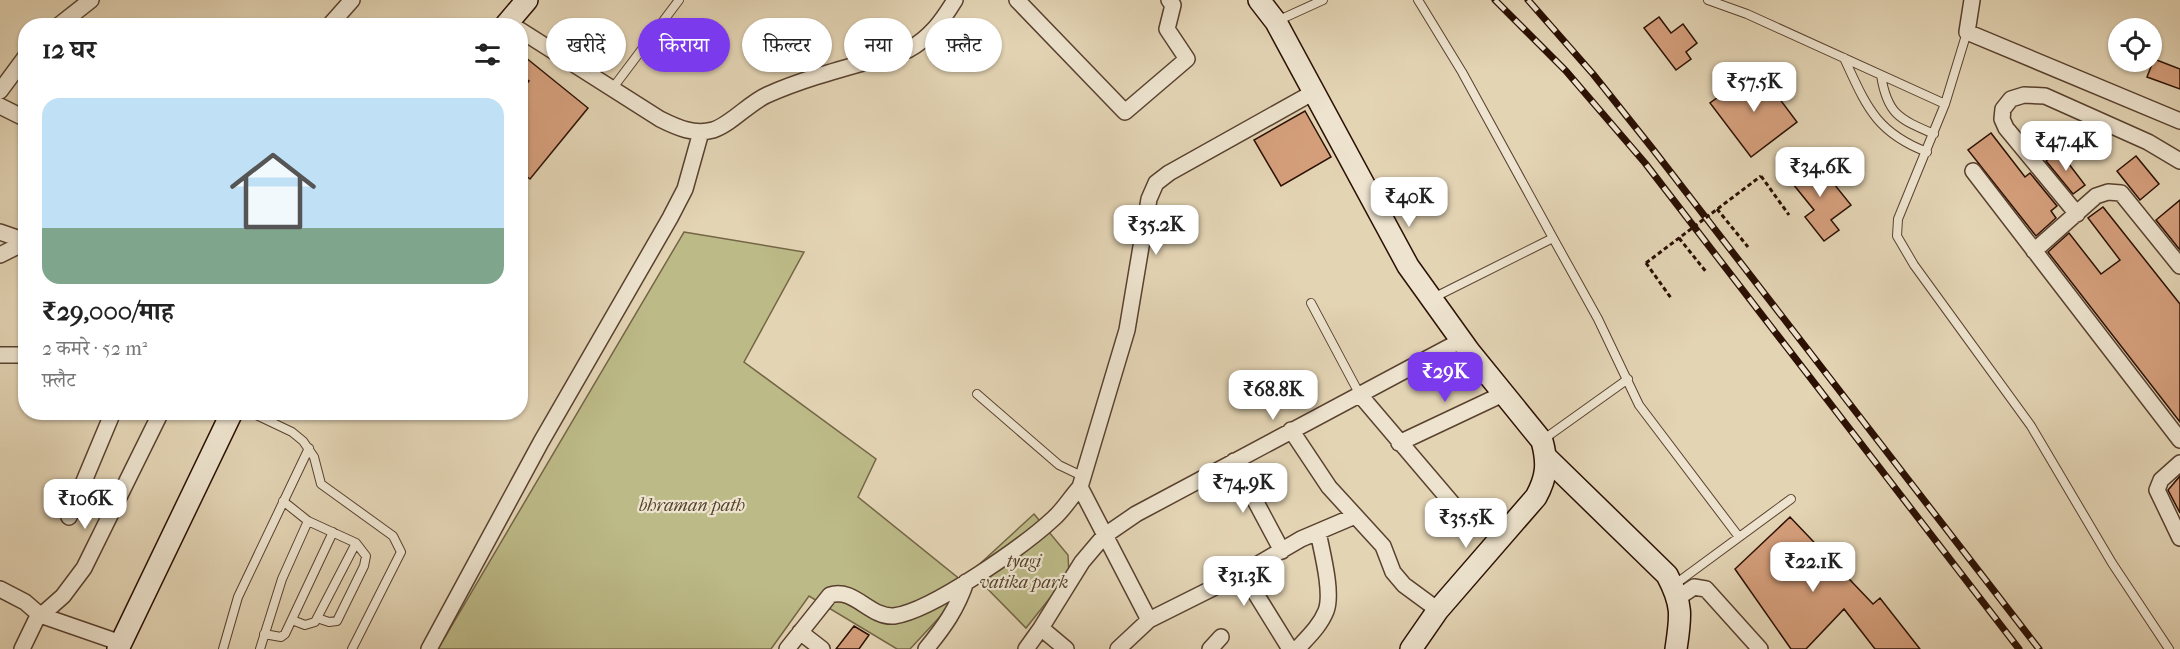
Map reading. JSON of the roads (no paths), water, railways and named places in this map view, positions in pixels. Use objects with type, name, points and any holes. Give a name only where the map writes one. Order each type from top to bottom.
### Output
[{"type":"street","points":[[68,18],[91,0]]},
{"type":"street","points":[[335,18],[352,0]]},
{"type":"street","points":[[517,18],[527,0]]},
{"type":"street","points":[[528,36],[660,119],[683,130],[701,132],[716,129],[753,102],[780,89],[908,50],[924,41],[937,29],[956,0]]},
{"type":"street","points":[[1017,0],[1125,111],[1187,58],[1167,28],[1173,5],[1169,0]]},
{"type":"street","points":[[1259,0],[1276,22],[1408,266],[1462,340],[1505,393],[1544,450],[1667,575],[1676,591],[1680,619],[1676,649]]},
{"type":"street","points":[[1972,0],[1967,32],[2180,121]]},
{"type":"street","points":[[0,91],[18,67]]},
{"type":"street","points":[[787,649],[825,598],[842,592],[882,614],[893,616],[921,606],[966,582],[1047,524],[1081,481],[1127,330],[1149,199],[1156,183],[1314,92]]},
{"type":"street","points":[[2077,213],[2006,128],[2002,119],[2003,109],[2011,99],[2024,94],[2045,96],[2148,142],[2180,162]]},
{"type":"street","points":[[0,106],[18,115]]},
{"type":"street","points":[[429,649],[541,442],[670,218],[685,189],[701,132]]},
{"type":"street","points":[[1973,171],[2180,440]]},
{"type":"street","points":[[2034,251],[2096,196],[2108,192],[2121,193],[2180,266]]},
{"type":"street","points":[[0,232],[18,238]]},
{"type":"street","points":[[0,255],[18,245]]},
{"type":"street","points":[[1026,649],[1082,562],[1104,536],[1136,514],[1462,340]]},
{"type":"street","points":[[0,355],[18,355]]},
{"type":"street","points":[[1399,443],[1505,393]]},
{"type":"street","points":[[1360,395],[1463,516]]},
{"type":"street","points":[[69,518],[110,420]]},
{"type":"street","points":[[22,649],[40,615],[63,596],[84,568],[157,420]]},
{"type":"street","points":[[0,589],[25,602],[40,615],[120,646],[223,420]]},
{"type":"street","points":[[1292,430],[1329,487],[1383,546],[1394,572],[1404,585],[1438,610]]},
{"type":"street","points":[[1411,649],[1438,610],[1536,497],[1545,480],[1544,450]]},
{"type":"street","points":[[1234,461],[1282,552]]},
{"type":"street","points":[[2180,463],[2161,480],[2157,490],[2180,538]]},
{"type":"street","points":[[1081,481],[1104,536],[1149,621]]},
{"type":"street","points":[[1118,649],[1149,621],[1318,532],[1355,516]]},
{"type":"street","points":[[1297,649],[1317,627],[1327,608],[1324,562],[1318,532]]},
{"type":"street","points":[[1243,573],[1290,649]]},
{"type":"street","points":[[926,649],[948,622],[959,603],[966,582]]},
{"type":"street","points":[[1676,591],[1694,587],[1706,589],[1760,649]]},
{"type":"street","points":[[1041,628],[1066,649]]},
{"type":"street","points":[[800,632],[822,649]]},
{"type":"lane","points":[[612,89],[680,0]]},
{"type":"lane","points":[[1276,22],[1323,0]]},
{"type":"lane","points":[[1418,0],[1462,72],[1553,237],[1639,405],[1739,537]]},
{"type":"lane","points":[[1708,0],[1747,14],[1945,104]]},
{"type":"lane","points":[[1967,32],[1934,134],[1898,219],[1897,236],[1914,265],[2031,426],[2112,563],[2169,649]]},
{"type":"lane","points":[[1844,58],[1863,99],[1878,122],[1895,139],[1927,152]]},
{"type":"lane","points":[[1881,75],[1884,93],[1898,117],[1934,134]]},
{"type":"lane","points":[[1432,299],[1553,237]]},
{"type":"lane","points":[[1311,303],[1360,395]]},
{"type":"lane","points":[[1544,450],[1628,380]]},
{"type":"lane","points":[[977,394],[1059,465],[1081,481]]},
{"type":"lane","points":[[267,420],[292,432],[309,448],[321,484],[393,536],[401,552],[351,649]]},
{"type":"lane","points":[[224,649],[238,597],[309,448]]},
{"type":"lane","points":[[1676,591],[1739,537],[1791,499]]},
{"type":"lane","points":[[284,501],[308,521],[356,543],[366,556],[364,566],[337,621],[329,622],[317,618]]},
{"type":"lane","points":[[260,649],[282,579],[308,521]]},
{"type":"lane","points":[[264,634],[280,637],[285,634],[333,532]]},
{"type":"lane","points":[[292,620],[311,625],[317,618],[356,543]]},
{"type":"railway","points":[[1495,0],[1566,71],[1645,163],[2019,649]]},
{"type":"railway","points":[[1528,0],[1593,74],[1652,148],[2039,649]]},
{"type":"park label","name":"bhraman path","points":[[692,505]]},
{"type":"park label","name":"tyagi vatika park","points":[[1024,571]]}]
